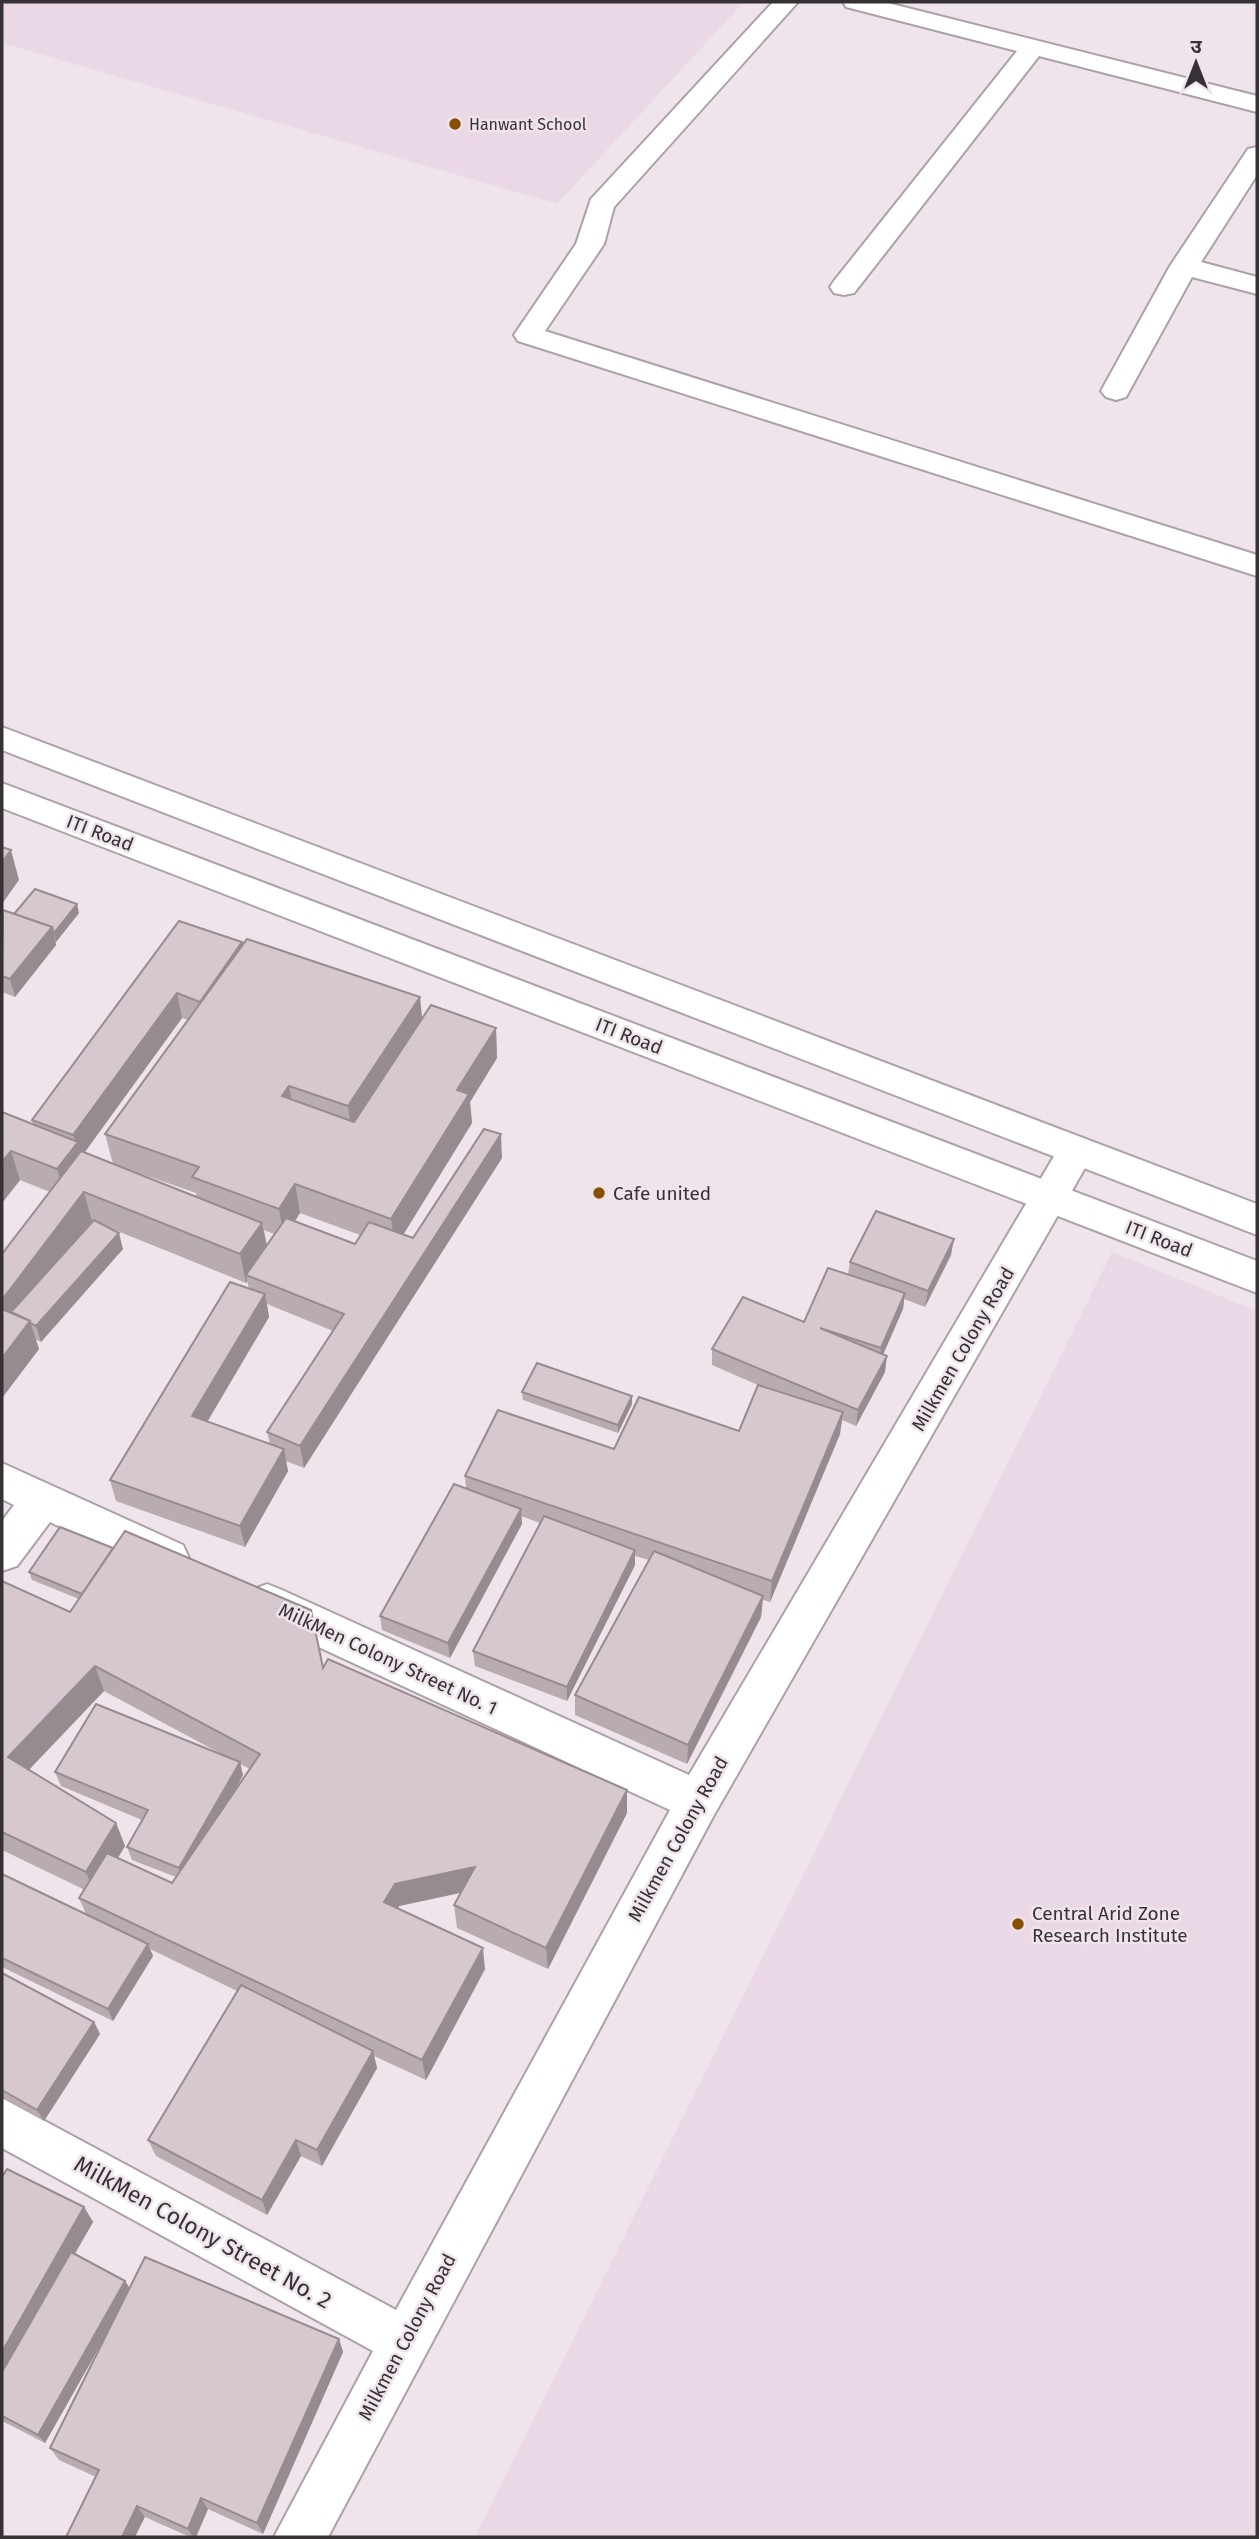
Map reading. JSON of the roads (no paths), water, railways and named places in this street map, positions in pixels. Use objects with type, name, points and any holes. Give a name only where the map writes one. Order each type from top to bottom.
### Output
[{"type":"street","points":[[786,2],[601,205],[590,244],[528,335],[1257,566]]},
{"type":"street","points":[[856,2],[1257,104]]},
{"type":"street","points":[[844,287],[1034,46]]},
{"type":"street","points":[[1116,391],[1184,266],[1257,155]]},
{"type":"street","points":[[1184,266],[1257,286]]},
{"type":"street","points":[[2,738],[1257,1220]]},
{"type":"street","name":"ITI Road","points":[[2,795],[1257,1277]]},
{"type":"street","name":"Milkmen Colony Road","points":[[300,2537],[698,1801],[1076,1151]]},
{"type":"street","name":"MilkMen Colony Street No. 1","points":[[2,1480],[698,1801]]},
{"type":"street","points":[[2,1553],[42,1500]]},
{"type":"street","name":"MilkMen Colony Street No. 2","points":[[2,2122],[404,2341]]},
{"type":"place","name":"Hanwant School","points":[[455,124]]},
{"type":"place","name":"Cafe united","points":[[599,1193]]},
{"type":"place","name":"Central Arid Zone Research Institute","points":[[1018,1924]]}]
